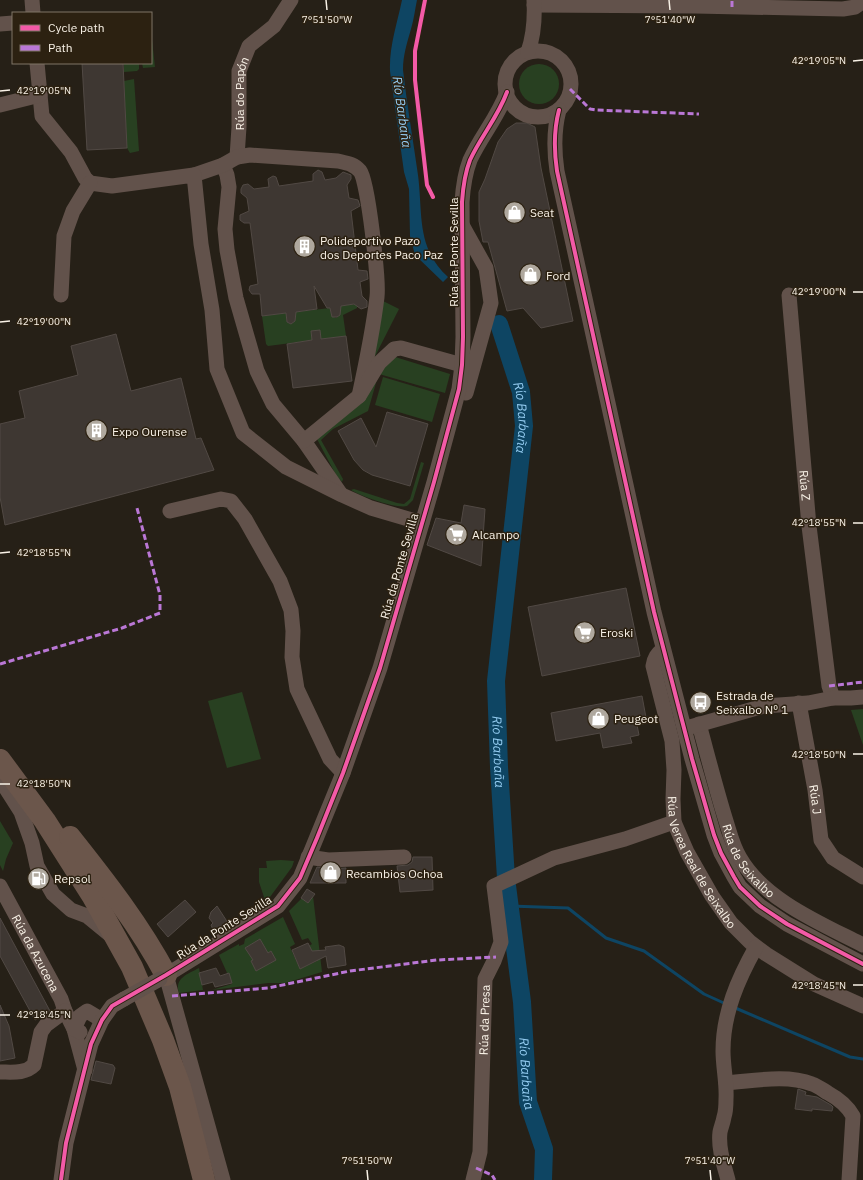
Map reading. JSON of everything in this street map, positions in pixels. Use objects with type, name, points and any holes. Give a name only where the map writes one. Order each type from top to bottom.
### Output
[{"type":"highway","points":[[0,748],[108,885],[153,951],[163,977]]},
{"type":"highway","points":[[0,760],[49,827],[92,895],[132,967],[163,1040],[180,1087],[204,1180]]},
{"type":"street","points":[[32,0],[33,12]]},
{"type":"street","name":"Rúa do Papón","points":[[237,157],[240,127],[239,71],[249,46],[274,26],[291,0]]},
{"type":"street","points":[[534,8],[732,3],[774,4],[843,9],[855,7],[863,1]]},
{"type":"street","points":[[528,52],[532,39],[534,8]]},
{"type":"street","points":[[534,8],[543,42],[551,53]]},
{"type":"street","points":[[0,24],[12,23]]},
{"type":"street","points":[[556,161],[555,130],[559,110],[569,94],[570,77],[565,65],[551,53],[537,50],[528,52],[518,57],[506,76],[507,92],[511,102],[519,110],[536,116],[548,115],[559,110]]},
{"type":"street","points":[[37,64],[42,116],[71,152],[84,178],[90,182],[112,186],[194,175],[223,165],[237,157],[250,155],[338,161],[350,163],[361,172],[366,186],[370,216],[377,295],[360,396]]},
{"type":"street","name":"Rúa da Ponte Sevilla","points":[[118,1002],[163,977],[278,906],[300,878],[343,773],[380,668],[446,435],[458,389],[462,365],[463,188],[468,166],[474,151],[490,128],[502,106],[507,92]]},
{"type":"street","points":[[0,105],[40,95]]},
{"type":"street","name":"Rúa da Ponte Sevilla","points":[[490,128],[504,117],[519,110]]},
{"type":"street","points":[[536,116],[544,128],[556,161],[591,327],[663,648],[714,835],[728,866],[740,887],[750,897],[771,914],[863,964]]},
{"type":"street","points":[[223,165],[227,175],[229,187],[225,229],[227,250],[236,298],[250,352],[264,389],[273,404],[304,441],[342,495]]},
{"type":"street","points":[[194,175],[201,244],[212,310],[217,369],[243,433],[286,467],[342,495],[371,508],[422,522]]},
{"type":"street","points":[[61,295],[64,236],[73,211],[90,182]]},
{"type":"street","points":[[446,435],[465,395],[491,303],[486,268],[462,224]]},
{"type":"street","name":"Rúa Z","points":[[789,295],[809,526],[829,686],[833,698]]},
{"type":"street","points":[[304,441],[360,396],[379,363],[394,349],[401,348],[462,365]]},
{"type":"street","points":[[170,511],[221,499],[231,501],[245,519],[280,581],[291,610],[294,631],[292,657],[297,689],[330,758],[343,773]]},
{"type":"street","name":"Rúa Verea Real de Seixalbo","points":[[663,648],[657,653],[653,666],[672,741],[674,770],[674,822],[687,852],[718,905],[731,923],[756,947],[814,984],[863,1006]]},
{"type":"street","points":[[684,728],[764,706],[863,696]]},
{"type":"street","name":"Rúa J","points":[[799,703],[815,790],[821,840],[833,858],[863,877]]},
{"type":"street","name":"Rúa de Seixalbo","points":[[699,724],[723,812],[733,843],[740,858],[762,884],[797,911],[863,945]]},
{"type":"street","points":[[0,779],[21,812],[32,843],[37,866],[53,894],[71,910],[87,916],[120,945]]},
{"type":"street","name":"Rúa da Presa","points":[[473,1180],[480,1152],[485,979],[501,942],[494,886],[554,858],[625,839],[674,822]]},
{"type":"street","points":[[308,857],[328,860],[404,857]]},
{"type":"street","name":"Rúa da Azucena","points":[[0,886],[63,1005],[74,1029],[84,1070]]},
{"type":"street","points":[[728,1180],[722,1157],[720,1134],[726,1111],[726,1083],[723,1050],[727,1014],[737,985],[756,947]]},
{"type":"street","points":[[163,977],[223,1180]]},
{"type":"street","points":[[94,1039],[74,1029],[80,1016],[87,1011],[118,1002]]},
{"type":"street","points":[[61,1180],[66,1143],[84,1070],[102,1020],[118,1002]]},
{"type":"street","points":[[0,1072],[22,1072],[30,1069],[34,1065],[41,1032],[63,1005]]},
{"type":"street","name":"Rúa da Azucena","points":[[63,1005],[87,1011],[102,1020]]},
{"type":"street","points":[[726,1083],[774,1080],[802,1081],[814,1084],[839,1100],[848,1108],[853,1116],[849,1180]]},
{"type":"green space","points":[[152,40],[155,67],[143,68],[142,64],[152,64]]},
{"type":"green space","points":[[124,64],[139,64],[139,69],[137,71],[124,72]]},
{"type":"green space","points":[[543,64],[550,67],[556,73],[559,84],[558,92],[550,101],[543,104],[535,104],[528,101],[520,92],[519,80],[522,73],[531,65]]},
{"type":"green space","points":[[134,79],[139,151],[130,153],[127,148],[124,81]]},
{"type":"green space","points":[[383,301],[399,309],[367,372]]},
{"type":"green space","points":[[357,304],[357,308],[343,315],[346,336],[268,346],[266,344],[262,316],[286,313],[287,322],[291,324],[295,321],[295,312],[330,308],[332,316],[336,318],[340,315],[339,306]]},
{"type":"green space","points":[[392,356],[450,374],[445,393],[379,374]]},
{"type":"green space","points":[[378,376],[368,411],[333,429],[321,440],[343,479],[342,482],[336,475],[317,439]]},
{"type":"green space","points":[[383,377],[440,394],[432,422],[375,405]]},
{"type":"green space","points":[[421,462],[424,463],[413,500],[407,506],[395,506],[351,490],[354,489],[404,504],[410,499]]},
{"type":"green space","points":[[242,692],[261,759],[227,768],[208,701]]},
{"type":"green space","points":[[863,709],[863,745],[851,710]]},
{"type":"green space","points":[[0,821],[13,843],[6,859],[3,871],[0,865]]},
{"type":"green space","points":[[266,861],[294,861],[292,867],[270,897],[265,900],[259,882],[259,868],[267,868]]},
{"type":"green space","points":[[313,896],[322,972],[285,983],[268,983],[212,990],[232,984],[219,955],[239,944],[239,946],[244,944],[245,939],[283,917],[295,944],[290,947],[300,969],[317,961],[309,946],[312,944],[308,938],[302,940],[289,911],[302,898]]},
{"type":"green space","points":[[199,968],[203,990],[179,993],[178,984],[180,980]]},
{"type":"water","points":[[402,0],[417,0],[413,22],[404,54],[403,70],[418,175],[423,230],[431,254],[438,266],[448,277],[443,282],[415,255],[410,236],[409,189],[404,172],[390,71],[392,44]]},
{"type":"building","points":[[82,64],[123,64],[127,148],[87,150]]},
{"type":"building","points":[[516,123],[527,123],[535,127],[541,168],[573,321],[541,328],[523,308],[507,311],[488,242],[483,242],[479,221],[479,192],[498,142],[507,129]]},
{"type":"building","name":"Polideportivo Pazo dos Deportes Paco Paz","points":[[318,170],[322,172],[325,180],[336,178],[343,172],[351,175],[351,179],[347,185],[349,198],[358,200],[360,206],[351,211],[358,270],[367,271],[368,279],[360,282],[362,296],[367,301],[367,307],[361,309],[354,304],[341,306],[340,315],[337,317],[332,317],[330,308],[327,308],[314,286],[317,309],[296,312],[295,321],[291,324],[287,322],[286,313],[262,316],[260,294],[252,294],[249,290],[250,286],[258,284],[250,223],[244,223],[240,220],[240,215],[249,211],[247,198],[241,193],[241,189],[243,185],[248,184],[254,189],[269,187],[268,179],[273,176],[276,177],[279,186],[313,181],[313,174]]},
{"type":"building","points":[[320,330],[321,339],[346,336],[352,381],[293,388],[287,344],[312,340],[311,331]]},
{"type":"building","name":"Expo Ourense","points":[[116,334],[131,391],[181,378],[196,439],[201,438],[214,470],[5,525],[0,497],[0,424],[25,418],[19,391],[78,375],[71,346]]},
{"type":"building","points":[[387,412],[428,424],[410,486],[372,475],[363,470],[354,460],[338,431],[361,418],[376,447]]},
{"type":"building","name":"Alcampo","points":[[464,505],[485,509],[481,566],[427,545],[436,518],[461,523]]},
{"type":"building","name":"Eroski","points":[[626,588],[640,656],[542,676],[528,607]]},
{"type":"building","name":"Peugeot","points":[[642,696],[647,723],[637,725],[639,735],[630,737],[632,743],[603,748],[600,733],[556,741],[551,713]]},
{"type":"building","points":[[413,857],[432,857],[433,890],[400,892],[397,866],[408,865],[412,862]]},
{"type":"building","name":"Recambios Ochoa","points":[[317,867],[328,869],[346,868],[346,883],[310,883]]},
{"type":"building","points":[[307,889],[315,894],[308,903],[301,898]]},
{"type":"building","points":[[185,900],[196,912],[168,937],[157,924]]},
{"type":"building","points":[[217,906],[228,923],[214,932],[211,925],[213,923],[209,918],[211,912]]},
{"type":"building","points":[[0,918],[50,1011],[35,1020],[0,956]]},
{"type":"building","points":[[260,939],[268,953],[271,951],[276,960],[256,971],[251,961],[253,960],[245,948]]},
{"type":"building","points":[[308,943],[312,951],[326,950],[325,947],[339,945],[344,947],[346,965],[328,968],[326,956],[300,969],[292,950]]},
{"type":"building","points":[[216,968],[220,976],[229,973],[232,983],[215,987],[213,982],[202,985],[199,973]]},
{"type":"building","points":[[0,1005],[9,1026],[15,1058],[0,1061]]},
{"type":"building","points":[[96,1061],[113,1065],[115,1068],[111,1084],[91,1080]]},
{"type":"building","points":[[798,1089],[806,1092],[805,1095],[817,1097],[831,1105],[833,1107],[832,1111],[795,1109]]},
{"type":"waterway","name":"Río Barbaña","points":[[499,324],[521,392],[524,426],[496,681],[499,767],[506,878],[522,1002],[528,1102],[544,1149],[543,1180]]},
{"type":"waterway","points":[[510,906],[568,908],[606,938],[644,951],[704,994],[726,1004]]},
{"type":"waterway","points":[[733,1007],[850,1057],[863,1059]]},
{"type":"marked path","points":[[732,0],[732,7]]},
{"type":"marked path","points":[[570,89],[590,109],[699,114]]},
{"type":"marked path","points":[[0,664],[122,628],[160,613],[160,595],[137,508]]},
{"type":"marked path","points":[[829,686],[863,682]]},
{"type":"marked path","points":[[172,996],[268,988],[350,971],[437,960],[496,957]]},
{"type":"marked path","points":[[476,1168],[492,1175],[495,1180]]},
{"type":"cycle path","points":[[425,0],[415,51],[415,80],[427,185],[433,197]]},
{"type":"cycle path","points":[[61,1180],[66,1143],[91,1044],[102,1020],[112,1006],[166,975],[278,906],[300,878],[317,838],[343,773],[380,668],[434,482],[459,389],[463,337],[462,202],[464,180],[470,160],[499,110],[507,92]]},
{"type":"cycle path","points":[[559,110],[555,140],[557,171],[654,612],[692,759],[714,835],[721,853],[740,887],[760,906],[787,924],[863,964]]},
{"type":"place","name":"Seat","points":[[515,212]]},
{"type":"place","name":"Polideportivo Pazo dos Deportes Paco Paz","points":[[304,247]]},
{"type":"place","name":"Ford","points":[[530,275]]},
{"type":"place","name":"Expo Ourense","points":[[97,431]]},
{"type":"place","name":"Alcampo","points":[[457,534]]},
{"type":"place","name":"Eroski","points":[[584,632]]},
{"type":"place","name":"Estrada de Seixalbo Nº 1","points":[[700,702]]},
{"type":"place","name":"Peugeot","points":[[599,718]]},
{"type":"place","name":"Recambios Ochoa","points":[[330,873]]},
{"type":"place","name":"Repsol","points":[[39,878]]}]
